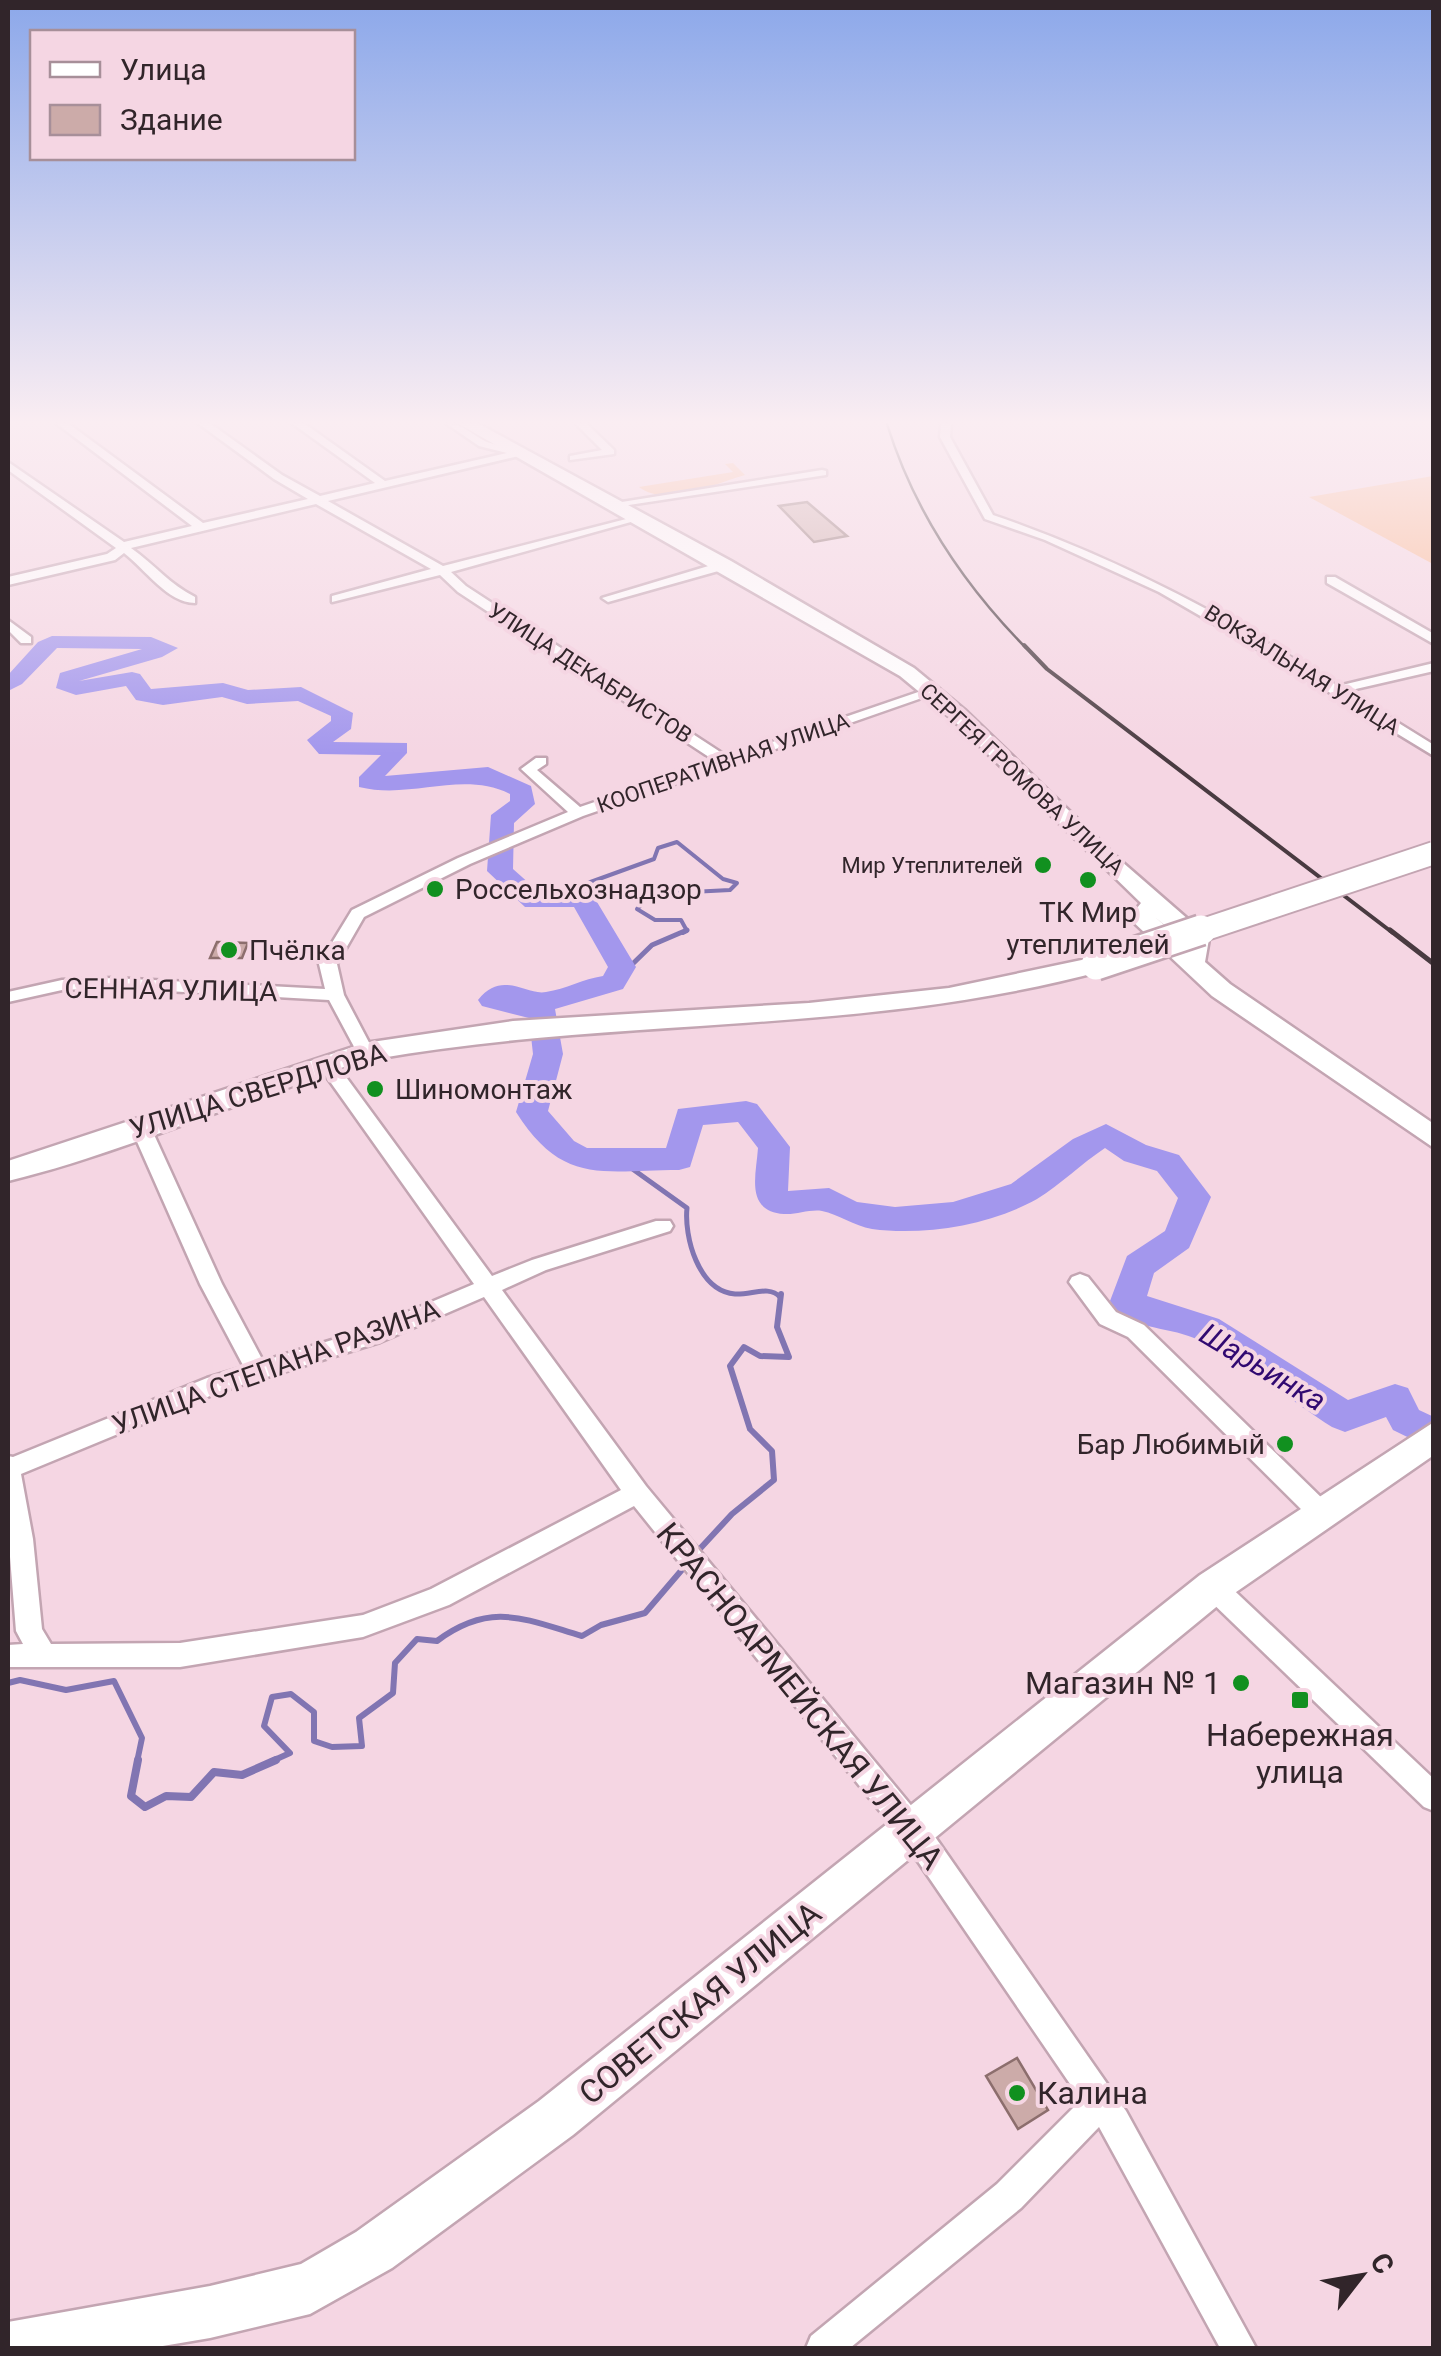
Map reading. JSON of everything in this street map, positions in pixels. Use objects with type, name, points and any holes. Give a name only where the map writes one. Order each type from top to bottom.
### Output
[{"type":"street","points":[[103,534],[149,566],[169,590],[191,600]]},
{"type":"street","points":[[8,582],[110,557],[129,544],[172,534]]},
{"type":"street","name":"УЛИЦА ДЕКАБРИСТОВ","points":[[378,534],[444,572],[462,588],[725,761]]},
{"type":"street","points":[[336,599],[578,534]]},
{"type":"street","name":"СЕРГЕЯ ГРОМОВА УЛИЦА","points":[[665,534],[906,672],[932,692],[1156,902],[1142,918],[1191,966],[1434,1138]]},
{"type":"street","name":"ВОКЗАЛЬНАЯ УЛИЦА","points":[[1044,534],[1193,602],[1434,752]]},
{"type":"street","points":[[608,598],[724,565]]},
{"type":"street","points":[[1332,580],[1434,640]]},
{"type":"street","points":[[8,624],[26,640]]},
{"type":"street","points":[[1336,690],[1434,667]]},
{"type":"street","name":"КООПЕРАТИВНАЯ УЛИЦА","points":[[335,995],[328,964],[358,914],[578,813],[932,692]]},
{"type":"street","points":[[541,761],[528,769],[535,779],[578,813]]},
{"type":"street","name":"УЛИЦА СВЕРДЛОВА","points":[[8,1171],[365,1052],[514,1029],[809,1011],[1024,984],[1434,853]]},
{"type":"street","name":"СЕННАЯ УЛИЦА","points":[[8,998],[62,986],[113,983],[335,995]]},
{"type":"street","points":[[335,995],[365,1052]]},
{"type":"street","name":"КРАСНОАРМЕЙСКАЯ УЛИЦА","points":[[328,1066],[637,1493],[914,1831],[1101,2102],[1239,2348]]},
{"type":"street","points":[[140,1128],[210,1284],[258,1372]]},
{"type":"street","name":"УЛИЦА СТЕПАНА РАЗИНА","points":[[8,1468],[215,1384],[372,1336],[539,1265],[664,1226]]},
{"type":"street","points":[[1080,1282],[1108,1318],[1136,1331],[1320,1512]]},
{"type":"street","name":"СОВЕТСКАЯ УЛИЦА","points":[[8,2348],[210,2312],[310,2288],[374,2250],[556,2118],[1213,1586],[1431,1437]]},
{"type":"street","points":[[8,1468],[29,1631],[44,1656]]},
{"type":"street","points":[[8,1656],[180,1655],[363,1626],[440,1597],[637,1493]]},
{"type":"street","points":[[1213,1586],[1434,1798]]},
{"type":"street","points":[[823,2348],[1009,2196],[1101,2102]]},
{"type":"shaded area","points":[[1377,534],[1433,534],[1433,564]]},
{"type":"building","points":[[806,534],[847,536],[814,542]]},
{"type":"building","name":"Пчёлка","points":[[217,942],[248,943],[242,958],[210,958]]},
{"type":"building","name":"Калина","points":[[1017,2058],[1048,2110],[1018,2129],[986,2076]]},
{"type":"waterway","name":"Шарьинка","points":[[8,684],[52,642],[151,643],[167,648],[79,673],[68,678],[67,688],[132,679],[144,695],[163,698],[223,690],[247,697],[301,694],[342,713],[343,724],[319,740],[327,749],[399,748],[368,782],[402,784],[488,774],[522,791],[523,804],[503,815],[500,871],[534,901],[582,898],[622,967],[613,983],[586,987],[542,1004],[514,992],[492,1000],[543,1012],[548,1054],[532,1112],[563,1149],[582,1159],[679,1159],[689,1116],[746,1111],[774,1147],[771,1198],[783,1203],[829,1199],[868,1217],[895,1219],[953,1214],[1004,1200],[1034,1185],[1106,1134],[1135,1153],[1168,1163],[1195,1197],[1177,1239],[1162,1254],[1139,1265],[1128,1301],[1141,1310],[1206,1328],[1345,1417],[1395,1398],[1406,1420],[1434,1435]]},
{"type":"waterway","points":[[564,898],[585,884],[654,859],[658,848],[677,842],[723,879],[737,883],[730,890],[652,894],[637,909],[655,920],[681,920],[687,930]]},
{"type":"waterway","points":[[613,983],[652,945],[687,930]]},
{"type":"waterway","points":[[683,933],[687,930]]},
{"type":"waterway","points":[[613,1155],[687,1208],[691,1247],[711,1283],[735,1294],[765,1291],[780,1297]]},
{"type":"waterway","points":[[696,1553],[732,1514],[774,1480],[772,1451],[750,1429],[730,1366],[744,1347],[760,1356],[789,1357],[777,1327],[781,1294]]},
{"type":"waterway","points":[[270,1762],[290,1753],[264,1726],[272,1697],[291,1694],[314,1712],[314,1741],[332,1747],[362,1746],[359,1718],[393,1693],[395,1663],[417,1639],[437,1641],[456,1629],[491,1617],[525,1620],[582,1636],[601,1625],[645,1613],[686,1565]]},
{"type":"waterway","points":[[8,1683],[20,1680],[66,1690],[114,1681],[142,1738],[137,1762]]},
{"type":"waterway","points":[[138,1760],[131,1796],[145,1807],[166,1796],[191,1797],[214,1772],[242,1775],[276,1760]]},
{"type":"railway","points":[[937,534],[981,598],[1026,648]]},
{"type":"railway","points":[[1024,645],[1047,669],[1393,933]]},
{"type":"railway","points":[[1390,930],[1434,964]]},
{"type":"place","name":"Мир Утеплителей","points":[[1043,865]]},
{"type":"place","name":"ТК Мир утеплителей","points":[[1088,880]]},
{"type":"place","name":"Россельхознадзор","points":[[435,889]]},
{"type":"place","name":"Пчёлка","points":[[229,950]]},
{"type":"place","name":"Шиномонтаж","points":[[375,1089]]},
{"type":"place","name":"Бар Любимый","points":[[1285,1444]]},
{"type":"place","name":"Магазин № 1","points":[[1241,1683]]},
{"type":"place","name":"Набережная улица","points":[[1300,1700]]},
{"type":"place","name":"Калина","points":[[1017,2093]]}]
